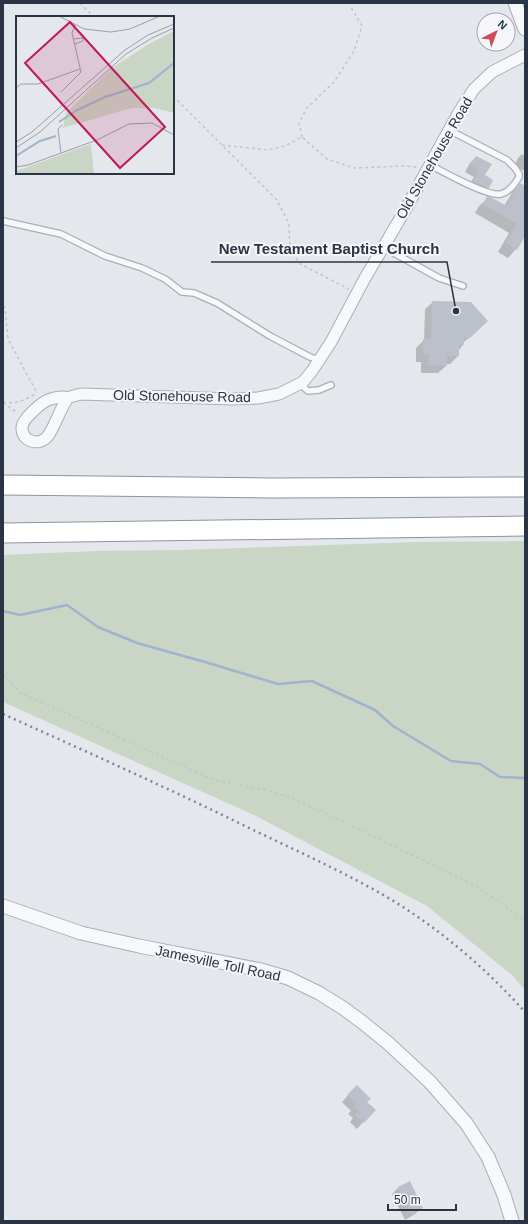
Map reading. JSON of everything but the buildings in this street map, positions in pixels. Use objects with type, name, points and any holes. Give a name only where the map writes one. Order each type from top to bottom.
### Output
[{"type":"highway","points":[[3,485],[271,488],[525,487]]},
{"type":"highway","points":[[3,533],[525,526]]},
{"type":"street","points":[[515,3],[525,29]]},
{"type":"street","name":"Old Stonehouse Road","points":[[46,400],[66,398],[81,394],[234,399],[258,398],[279,394],[300,384],[312,371],[331,342],[459,112],[474,89],[492,72],[525,55]]},
{"type":"street","points":[[46,400],[25,420],[22,428],[23,434],[28,440],[38,442],[47,437],[66,401],[66,398]]},
{"type":"street","name":"Jamesville Toll Road","points":[[3,906],[81,933],[260,970],[288,978],[319,992],[362,1022],[388,1043],[425,1077],[466,1123],[488,1157],[504,1194],[512,1221]]},
{"type":"lane","points":[[428,167],[489,193],[496,194],[507,192],[519,177],[519,174],[515,168],[507,160],[449,130]]},
{"type":"lane","points":[[3,221],[61,234],[105,256],[142,268],[164,279],[182,292],[194,293],[217,303],[270,336],[319,360]]},
{"type":"lane","points":[[383,247],[439,278],[463,286]]},
{"type":"lane","points":[[300,384],[308,391],[319,390],[331,385]]},
{"type":"path","points":[[80,3],[93,16]]},
{"type":"path","points":[[351,7],[362,26],[354,52],[334,82],[307,108],[300,123],[302,136],[327,158],[354,168],[413,166],[428,167]]},
{"type":"path","points":[[174,97],[277,200],[289,224],[290,250],[300,264],[357,293]]},
{"type":"path","points":[[222,145],[268,150],[285,146],[302,136]]},
{"type":"path","points":[[3,306],[5,308],[8,339],[37,392],[46,400]]},
{"type":"path","points":[[3,402],[10,404],[22,402],[37,392]]},
{"type":"path","points":[[3,402],[19,413],[25,420]]},
{"type":"path","points":[[3,674],[21,693],[214,780],[266,790],[290,797],[354,827],[478,887],[525,921]]},
{"type":"green space","points":[[525,541],[525,990],[512,975],[427,906],[256,816],[3,702],[3,555],[416,542]]},
{"type":"waterway","points":[[3,611],[20,615],[67,605],[98,627],[137,643],[278,684],[312,681],[375,710],[393,726],[451,761],[480,764],[500,777],[525,778]]},
{"type":"railway","points":[[3,714],[188,799],[331,867],[380,893],[420,918],[439,932],[493,978],[525,1012]]},
{"type":"place","name":"New Testament Baptist Church","points":[[456,311]]}]
